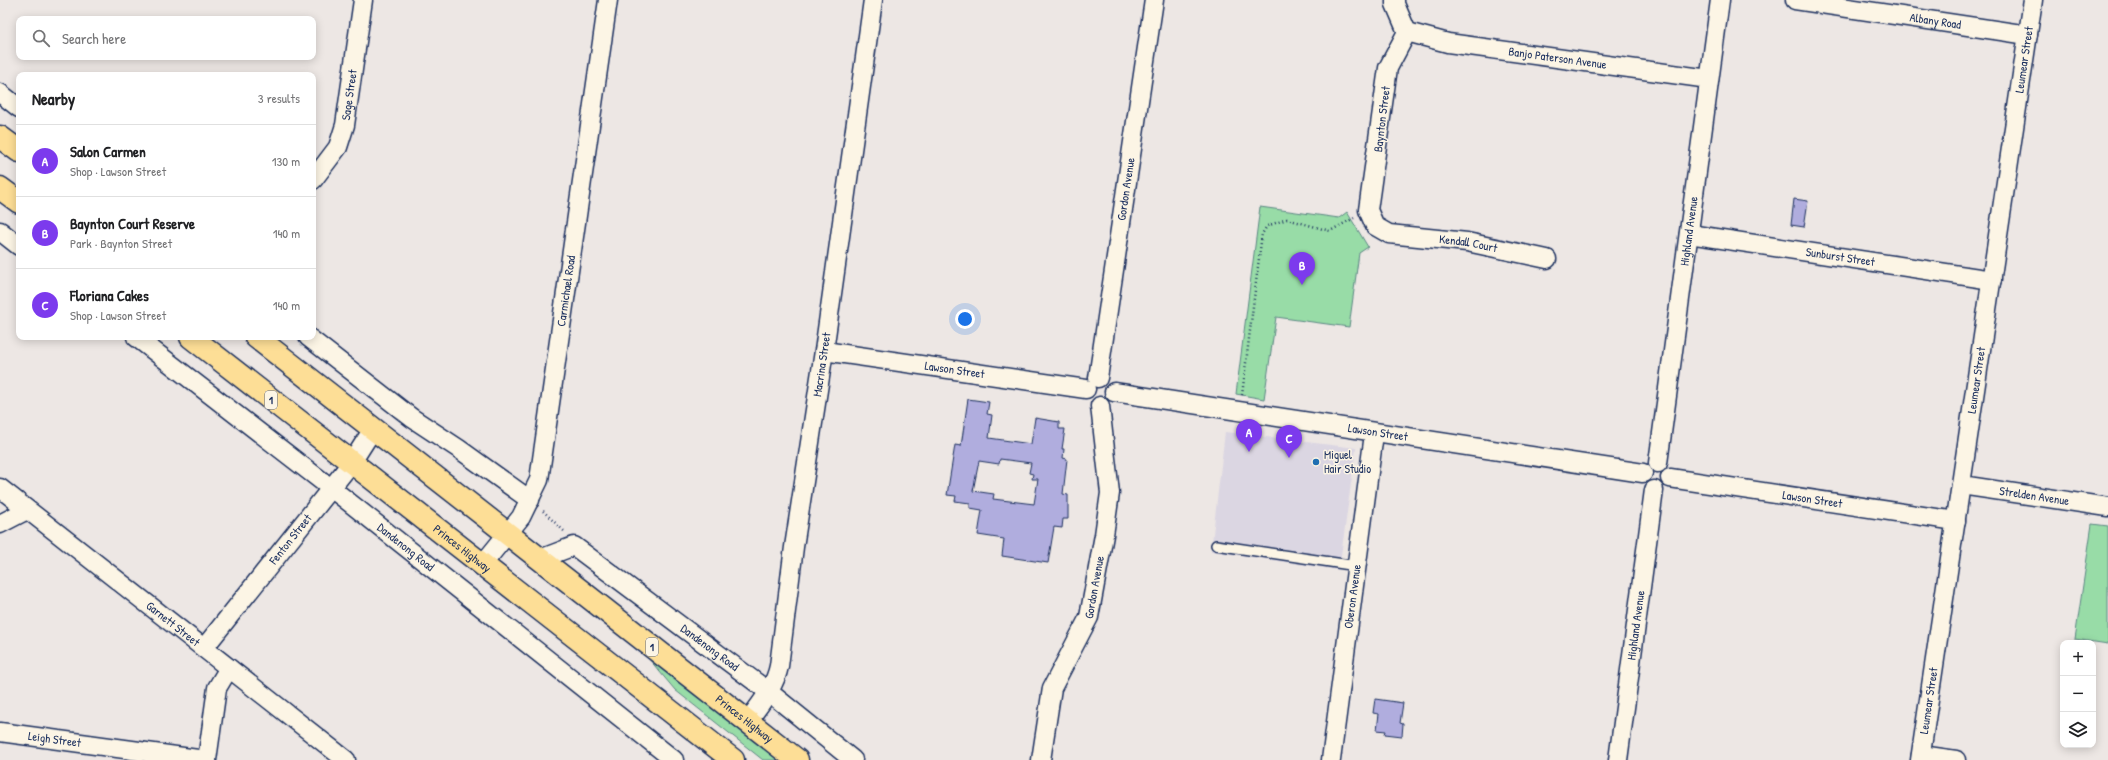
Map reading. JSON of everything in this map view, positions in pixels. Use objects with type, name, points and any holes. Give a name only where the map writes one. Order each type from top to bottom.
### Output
[{"type":"highway","points":[[0,137],[16,150]]},
{"type":"highway","points":[[0,188],[16,200]]},
{"type":"highway","name":"Princes Highway","points":[[195,340],[733,760]]},
{"type":"highway","name":"Princes Highway","points":[[260,340],[797,760]]},
{"type":"street","name":"Sage Street","points":[[316,176],[338,147],[345,125],[364,0]]},
{"type":"street","name":"Carmichael Road","points":[[482,565],[521,517],[539,480],[608,0]]},
{"type":"street","name":"Macrina Street","points":[[748,721],[769,692],[778,674],[794,547],[824,351],[873,0]]},
{"type":"street","name":"Gordon Avenue","points":[[1092,384],[1154,0]]},
{"type":"street","points":[[1395,0],[1395,4],[1406,32]]},
{"type":"street","name":"Highland Avenue","points":[[1658,463],[1720,0]]},
{"type":"street","name":"Albany Road","points":[[1795,0],[2028,35]]},
{"type":"street","name":"Leumear Street","points":[[1921,757],[2033,0]]},
{"type":"street","name":"Banjo Paterson Avenue","points":[[1406,32],[1448,43],[1709,79]]},
{"type":"street","name":"Baynton Street","points":[[1368,210],[1388,68],[1406,32]]},
{"type":"street","points":[[0,93],[16,106]]},
{"type":"street","name":"Kendall Court","points":[[1368,210],[1375,226],[1389,234],[1466,242],[1547,259]]},
{"type":"street","points":[[0,231],[16,244]]},
{"type":"street","name":"Sunburst Street","points":[[1689,234],[1992,280]]},
{"type":"street","name":"Dandenong Road","points":[[140,340],[331,488],[674,760]]},
{"type":"street","points":[[312,340],[412,418],[459,449],[530,500]]},
{"type":"street","name":"Lawson Street","points":[[824,351],[1092,384]]},
{"type":"street","points":[[1103,378],[1111,383],[1114,392],[1108,403],[1100,406],[1094,405],[1089,401],[1086,396],[1092,384],[1103,378]]},
{"type":"street","name":"Lawson Street","points":[[1114,392],[1374,434],[1643,473]]},
{"type":"street","name":"Gordon Avenue","points":[[1041,760],[1052,688],[1089,617],[1104,535],[1110,493],[1100,406]]},
{"type":"street","name":"Fenton Street","points":[[204,648],[352,462],[374,429]]},
{"type":"street","name":"Oberon Avenue","points":[[1331,760],[1374,434]]},
{"type":"street","points":[[1658,463],[1666,468],[1670,478],[1663,488],[1654,490],[1645,484],[1643,473],[1648,465],[1658,463]]},
{"type":"street","name":"Lawson Street","points":[[1670,478],[1956,521]]},
{"type":"street","name":"Strelden Avenue","points":[[1961,485],[2108,507]]},
{"type":"street","name":"Garnett Street","points":[[0,488],[346,760]]},
{"type":"street","name":"Highland Avenue","points":[[1618,760],[1654,490]]},
{"type":"street","points":[[0,524],[28,510]]},
{"type":"street","points":[[540,559],[574,546]]},
{"type":"street","name":"Dandenong Road","points":[[574,546],[769,692],[853,760]]},
{"type":"street","points":[[206,760],[217,688],[229,668]]},
{"type":"street","name":"Leigh Street","points":[[0,732],[206,760]]},
{"type":"street","points":[[1921,757],[1956,760]]},
{"type":"lane","points":[[1216,545],[1357,566]]},
{"type":"path","points":[[1241,398],[1262,234],[1267,226],[1287,219],[1330,231],[1368,210]]},
{"type":"path","points":[[530,500],[562,528],[574,546]]},
{"type":"shaded area","points":[[1225,432],[1356,448],[1339,570],[1211,551]]},
{"type":"green space","points":[[1260,207],[1339,218],[1347,212],[1368,247],[1359,253],[1349,327],[1276,317],[1264,399],[1236,394]]},
{"type":"green space","points":[[2092,524],[2108,526],[2108,644],[2096,642],[2096,640],[2075,639]]},
{"type":"green space","points":[[649,659],[778,760],[763,760],[675,690]]},
{"type":"building","points":[[1794,199],[1808,201],[1804,227],[1791,225]]},
{"type":"building","points":[[968,399],[989,402],[987,414],[992,415],[989,438],[1031,444],[1035,418],[1059,422],[1059,429],[1065,429],[1062,449],[1064,449],[1063,458],[1067,459],[1063,494],[1068,495],[1068,519],[1063,519],[1062,528],[1054,527],[1048,563],[1002,556],[1004,539],[978,535],[982,510],[970,508],[970,503],[955,501],[956,496],[947,495],[955,445],[961,446]],"holes":[[[1000,459],[1031,463],[1029,473],[1033,474],[1032,479],[1038,479],[1034,504],[993,499],[994,494],[973,491],[979,461],[999,464]]]},
{"type":"building","points":[[1375,699],[1403,703],[1400,723],[1403,724],[1402,736],[1385,734],[1386,731],[1377,730],[1379,714],[1373,713]]},
{"type":"place","name":"Baynton Court Reserve","points":[[1302,285]]},
{"type":"place","name":"Salon Carmen","points":[[1249,452]]},
{"type":"place","name":"Floriana Cakes","points":[[1289,458]]},
{"type":"place","name":"Miguel Hair Studio","points":[[1316,462]]}]
